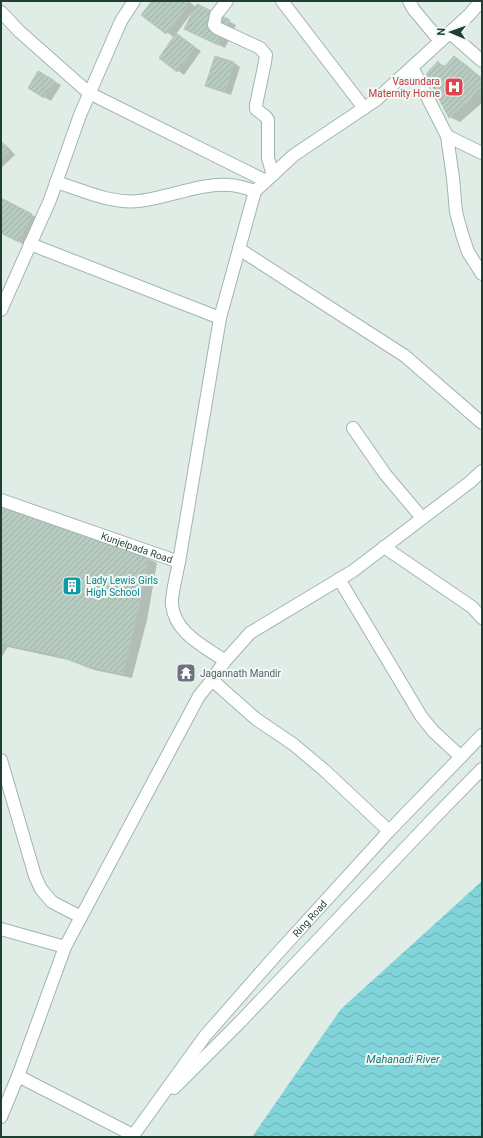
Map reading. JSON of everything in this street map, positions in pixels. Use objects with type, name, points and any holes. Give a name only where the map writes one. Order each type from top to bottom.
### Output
[{"type":"street","points":[[1,310],[56,182],[80,115],[121,22],[134,1]]},
{"type":"street","points":[[227,1],[216,15],[214,25],[217,28],[260,48],[266,55],[256,109],[268,120],[268,158],[270,178]]},
{"type":"street","points":[[282,1],[364,108]]},
{"type":"street","points":[[409,1],[414,10],[440,41]]},
{"type":"street","points":[[179,562],[220,318],[255,191],[294,155],[376,100],[450,33],[481,1]]},
{"type":"street","points":[[1,12],[20,32],[90,93],[270,178]]},
{"type":"street","points":[[450,33],[482,61]]},
{"type":"street","points":[[412,67],[447,136],[456,212],[468,252],[482,274]]},
{"type":"street","points":[[447,136],[482,153]]},
{"type":"street","points":[[56,182],[107,199],[121,201],[139,201],[216,185],[238,186],[255,191]]},
{"type":"street","points":[[30,244],[220,318]]},
{"type":"street","points":[[239,249],[405,356],[482,423]]},
{"type":"street","points":[[353,428],[385,474],[422,518]]},
{"type":"street","points":[[1,1118],[65,947],[199,696],[225,661],[250,633],[353,570],[479,477]]},
{"type":"street","name":"Kunjelpada Road","points":[[1,500],[179,562],[172,603],[176,620],[186,634],[225,661]]},
{"type":"street","points":[[384,547],[472,607],[482,618]]},
{"type":"street","points":[[339,579],[421,716],[433,731],[461,757]]},
{"type":"street","points":[[212,680],[256,719],[293,744],[324,770],[389,831]]},
{"type":"street","name":"Ring Road","points":[[133,1136],[204,1036],[389,831],[482,735]]},
{"type":"street","points":[[1,760],[35,876],[41,889],[52,902],[81,917]]},
{"type":"street","name":"Ring Road","points":[[150,1112],[242,1021],[422,830],[482,769]]},
{"type":"street","points":[[1,929],[65,947]]},
{"type":"street","points":[[18,1076],[133,1136]]},
{"type":"water","name":"Mahanadi River","points":[[482,881],[482,1137],[252,1137],[341,1009]]},
{"type":"building","points":[[152,1],[188,1],[190,3],[166,34],[141,15]]},
{"type":"building","points":[[197,4],[230,20],[218,45],[184,29]]},
{"type":"building","points":[[176,33],[195,47],[177,72],[159,58]]},
{"type":"building","points":[[215,56],[234,62],[225,92],[205,86]]},
{"type":"building","points":[[454,56],[482,79],[482,90],[449,118],[426,74],[438,61],[443,68]]},
{"type":"building","points":[[38,71],[55,81],[44,98],[28,88]]},
{"type":"building","points":[[1,141],[9,151],[1,158]]},
{"type":"building","points":[[1,198],[32,214],[19,242],[1,233]]},
{"type":"building","name":"Lady Lewis Girls High School","points":[[1,506],[148,557],[137,615],[123,674],[83,665],[57,655],[1,643]]},
{"type":"place","name":"Vasundara Maternity Home","points":[[454,87]]},
{"type":"place","name":"Lady Lewis Girls High School","points":[[72,586]]},
{"type":"place","name":"Jagannath Mandir","points":[[186,673]]}]
